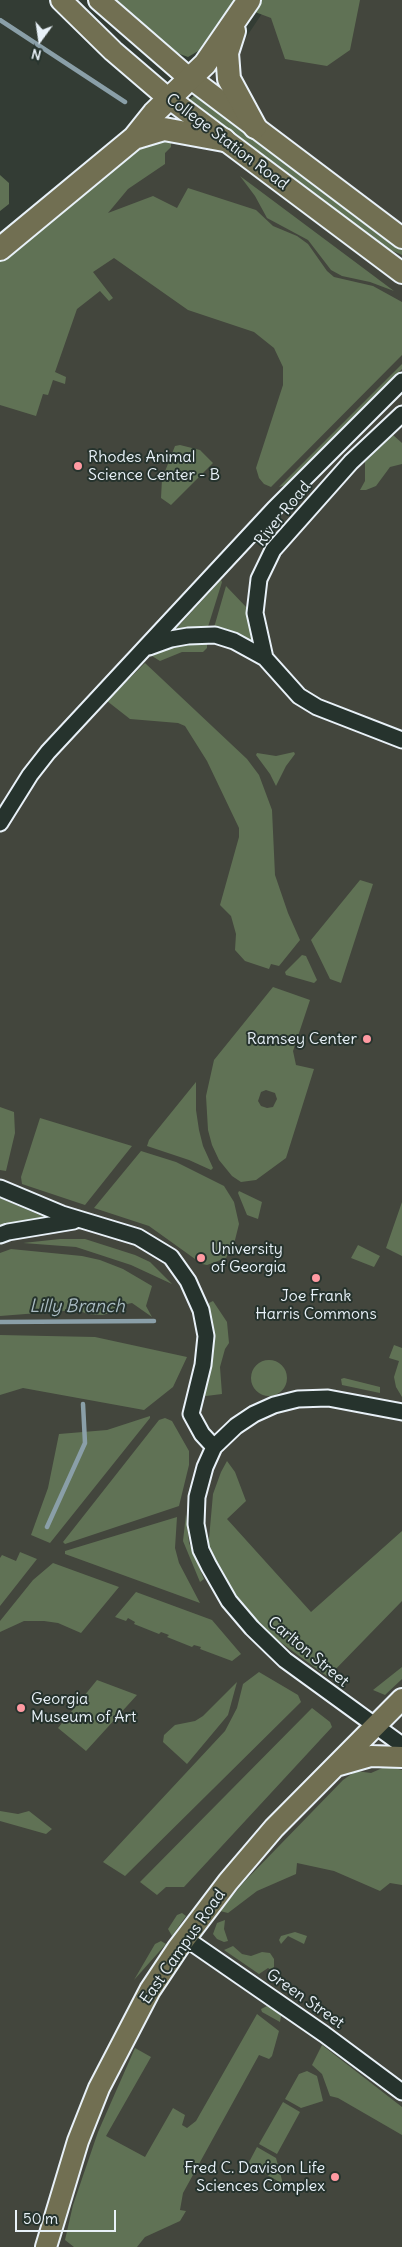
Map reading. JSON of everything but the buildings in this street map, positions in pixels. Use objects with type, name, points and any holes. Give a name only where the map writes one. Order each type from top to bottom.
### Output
[{"type":"highway","points":[[0,249],[134,138],[205,64],[243,9]]},
{"type":"highway","points":[[243,9],[227,53],[228,74],[234,92],[255,127]]},
{"type":"highway","points":[[134,138],[164,129],[224,140]]},
{"type":"main road","name":"College Station Road","points":[[61,0],[113,51],[170,99],[400,272]]},
{"type":"main road","name":"College Station Road","points":[[99,0],[190,78],[402,238]]},
{"type":"main road","name":"East Campus Road","points":[[46,2247],[78,2141],[99,2088],[150,1990],[185,1938],[262,1842],[374,1725],[402,1699]]},
{"type":"main road","points":[[334,1766],[371,1756],[402,1757]]},
{"type":"street","name":"River Road","points":[[0,823],[30,775],[48,752],[268,516],[402,381]]},
{"type":"street","name":"River Road","points":[[265,658],[255,613],[259,579],[273,550],[351,462],[402,414]]},
{"type":"street","name":"River Road","points":[[146,648],[170,639],[215,635],[234,641],[265,658]]},
{"type":"street","points":[[265,658],[299,696],[317,707],[402,740]]},
{"type":"street","points":[[0,1188],[31,1203],[138,1237],[171,1257],[188,1281],[201,1310],[206,1336],[203,1365],[191,1414],[202,1434],[214,1447]]},
{"type":"street","points":[[0,1236],[24,1229],[80,1220]]},
{"type":"street","name":"Carlton Street","points":[[402,1412],[328,1398],[298,1399],[274,1405],[254,1414],[236,1426],[214,1447],[205,1467],[197,1497],[196,1524],[201,1550],[220,1585],[240,1615],[285,1660],[402,1745]]},
{"type":"street","name":"Green Street","points":[[185,1938],[324,2034],[402,2092]]},
{"type":"shaded area","name":"University of Georgia","points":[[271,0],[402,0],[402,2247],[0,2247],[0,269],[144,151],[247,36]]},
{"type":"green space","points":[[115,0],[235,0],[208,41],[200,50],[188,57],[177,53]]},
{"type":"green space","points":[[262,0],[360,0],[350,50],[327,66],[285,59],[271,18],[255,12]]},
{"type":"green space","points":[[195,95],[402,249],[402,255],[377,244],[188,101]]},
{"type":"green space","points":[[171,136],[171,147],[165,153],[165,164],[128,189],[108,213],[153,196],[177,208],[188,188],[256,210],[273,226],[297,236],[308,244],[327,271],[334,277],[373,286],[402,302],[402,355],[271,487],[264,484],[259,478],[256,468],[283,385],[283,367],[274,348],[254,332],[188,310],[114,258],[93,272],[113,298],[109,301],[100,291],[77,309],[55,372],[66,377],[65,384],[53,380],[48,395],[43,394],[36,416],[0,405],[0,260],[139,147]]},
{"type":"green space","points":[[0,175],[9,183],[9,204],[0,211]]},
{"type":"green space","points":[[240,176],[394,291],[370,282],[342,276],[331,270],[308,240],[267,218],[255,196]]},
{"type":"green space","points":[[402,364],[402,369],[287,485],[279,487]]},
{"type":"green space","points":[[393,435],[402,443],[402,464],[390,467],[376,486],[360,490],[365,481],[365,462]]},
{"type":"green space","points":[[180,445],[200,450],[213,463],[171,505],[161,498],[162,479],[175,446]]},
{"type":"green space","points":[[221,580],[222,582],[207,630],[174,631]]},
{"type":"green space","points":[[226,586],[247,608],[252,643],[213,631]]},
{"type":"green space","points":[[207,643],[207,648],[203,652],[182,652],[160,661],[152,656],[175,645]]},
{"type":"green space","points":[[145,663],[247,759],[259,775],[272,810],[275,875],[288,913],[300,940],[279,966],[271,964],[269,969],[245,961],[235,950],[236,934],[231,916],[220,905],[239,837],[239,828],[207,761],[185,726],[178,723],[130,719],[107,701]]},
{"type":"green space","points":[[294,752],[295,754],[286,766],[276,786],[256,755],[257,753],[276,756]]},
{"type":"green space","points":[[360,880],[373,884],[341,983],[330,979],[311,940]]},
{"type":"green space","points":[[302,955],[306,956],[317,980],[314,983],[286,975],[285,972]]},
{"type":"green space","points":[[273,987],[310,1000],[293,1051],[296,1065],[314,1069],[286,1158],[256,1180],[241,1182],[232,1176],[219,1160],[212,1145],[208,1130],[206,1096],[214,1060]],"holes":[[[266,1090],[275,1093],[277,1099],[273,1107],[261,1106],[258,1101],[261,1092]]]},
{"type":"green space","points":[[196,1082],[196,1110],[199,1130],[203,1146],[213,1168],[211,1170],[189,1160],[147,1146],[149,1140]]},
{"type":"green space","points":[[0,1107],[14,1112],[15,1133],[6,1171],[0,1170]]},
{"type":"green space","points":[[40,1118],[132,1146],[85,1205],[22,1184],[21,1177]]},
{"type":"green space","points":[[141,1151],[176,1162],[224,1186],[234,1202],[239,1224],[235,1240],[226,1258],[207,1265],[202,1264],[149,1226],[94,1208]]},
{"type":"green space","points":[[239,1191],[262,1202],[258,1219],[247,1215],[238,1193]]},
{"type":"green space","points":[[0,1198],[44,1217],[46,1219],[0,1230]]},
{"type":"green space","points":[[402,1202],[402,1256],[386,1248]]},
{"type":"green space","points":[[60,1239],[85,1239],[135,1255],[150,1262],[172,1284],[131,1265],[76,1247],[23,1243]]},
{"type":"green space","points":[[358,1245],[380,1256],[374,1267],[351,1258]]},
{"type":"green space","points":[[11,1249],[82,1256],[100,1260],[123,1269],[152,1286],[146,1306],[152,1317],[132,1303],[122,1305],[115,1311],[103,1315],[88,1314],[77,1310],[0,1316],[0,1253]]},
{"type":"green space","points":[[213,1301],[227,1322],[229,1343],[225,1349],[220,1367],[222,1394],[206,1396],[203,1395],[214,1349],[209,1303]]},
{"type":"green space","points":[[0,1335],[95,1337],[187,1357],[173,1387],[144,1410],[23,1388],[0,1395]]},
{"type":"green space","points":[[394,1345],[402,1348],[402,1397],[396,1387],[394,1377],[399,1361],[389,1358]]},
{"type":"green space","points":[[269,1360],[282,1365],[287,1378],[282,1391],[269,1396],[256,1391],[251,1378],[256,1365]]},
{"type":"green space","points":[[344,1378],[380,1387],[380,1393],[342,1385],[341,1379]]},
{"type":"green space","points":[[150,1416],[50,1543],[31,1535],[48,1488],[59,1434],[107,1430]]},
{"type":"green space","points":[[165,1418],[172,1421],[189,1451],[189,1465],[179,1506],[65,1544],[63,1542],[159,1420]]},
{"type":"green space","points":[[227,1461],[235,1472],[246,1501],[227,1519],[311,1612],[402,1531],[402,1601],[328,1677],[272,1636],[244,1611],[224,1582],[208,1550],[213,1494]]},
{"type":"green space","points":[[186,1514],[189,1543],[204,1579],[200,1582],[183,1541]]},
{"type":"green space","points":[[177,1517],[175,1548],[179,1563],[200,1603],[65,1554],[65,1551]]},
{"type":"green space","points":[[20,1552],[37,1559],[0,1606],[0,1558],[2,1555],[16,1561]]},
{"type":"green space","points":[[53,1563],[119,1587],[81,1633],[58,1623],[44,1621],[24,1621],[0,1632],[0,1621],[33,1580]]},
{"type":"green space","points":[[136,1592],[212,1620],[241,1654],[232,1661],[200,1649],[201,1647],[194,1645],[192,1647],[167,1637],[169,1635],[161,1632],[159,1634],[134,1624],[135,1622],[128,1618],[126,1621],[115,1617]]},
{"type":"green space","points":[[402,1667],[402,1679],[385,1695],[373,1690]]},
{"type":"green space","points":[[259,1672],[298,1695],[301,1702],[125,1876],[103,1862],[225,1731],[237,1708],[243,1684]]},
{"type":"green space","points":[[97,1680],[137,1695],[86,1751],[58,1728]]},
{"type":"green space","points":[[237,1682],[228,1715],[187,1764],[163,1742],[164,1735],[175,1725],[195,1721],[203,1716]]},
{"type":"green space","points":[[312,1708],[330,1722],[332,1727],[184,1887],[166,1887],[157,1895],[140,1882]]},
{"type":"green space","points":[[387,1766],[402,1770],[402,1885],[390,1883],[380,1891],[334,1871],[297,1863],[296,1874],[257,1891],[228,1913],[220,1911],[244,1882],[343,1780],[356,1771],[371,1773]]},
{"type":"green space","points":[[0,1811],[18,1814],[29,1811],[52,1829],[46,1834],[0,1821]]},
{"type":"green space","points":[[182,1913],[186,1916],[172,1936],[168,1929],[177,1915]]},
{"type":"green space","points":[[225,1920],[224,1929],[228,1941],[224,1942],[217,1939],[213,1934],[217,1923]]},
{"type":"green space","points":[[295,1932],[307,1936],[304,1944],[288,1936],[281,1944],[279,1940],[281,1936]]},
{"type":"green space","points":[[161,1941],[166,1944],[134,1980],[155,1944]]},
{"type":"green space","points":[[233,1946],[242,1954],[251,1956],[262,1952],[270,1953],[274,1959],[274,1967],[271,1970],[268,1968],[259,1974],[224,1950]]},
{"type":"green space","points":[[267,2006],[277,2011],[281,2016],[280,2022],[262,2012],[261,2009]]},
{"type":"green space","points":[[257,2014],[279,2031],[272,2056],[269,2059],[259,2055],[183,2193],[180,2210],[186,2211],[180,2221],[145,2237],[137,2247],[74,2247],[65,2240],[73,2205],[98,2132],[135,2048],[151,2057],[106,2136],[145,2157],[173,2108],[185,2115],[182,2125],[187,2128],[196,2121]]},
{"type":"green space","points":[[322,2045],[402,2107],[402,2135],[338,2098],[330,2096],[322,2074],[312,2065]]},
{"type":"green space","points":[[307,2071],[317,2076],[323,2101],[301,2108],[285,2099],[299,2074]]},
{"type":"green space","points":[[283,2102],[300,2112],[277,2154],[259,2144]]},
{"type":"green space","points":[[257,2147],[276,2158],[283,2184],[248,2164]]},
{"type":"waterway","points":[[0,20],[125,102]]},
{"type":"waterway","name":"Lilly Branch","points":[[0,1322],[154,1321]]},
{"type":"waterway","points":[[47,1527],[85,1443],[83,1404]]},
{"type":"place","name":"Rhodes Animal Science Center - B","points":[[78,466]]},
{"type":"place","name":"Ramsey Center","points":[[367,1039]]},
{"type":"place","name":"University of Georgia","points":[[201,1258]]},
{"type":"place","name":"Joe Frank Harris Commons","points":[[316,1278]]},
{"type":"place","name":"Georgia Museum of Art","points":[[21,1708]]},
{"type":"place","name":"Fred C. Davison Life Sciences Complex","points":[[335,2177]]}]
